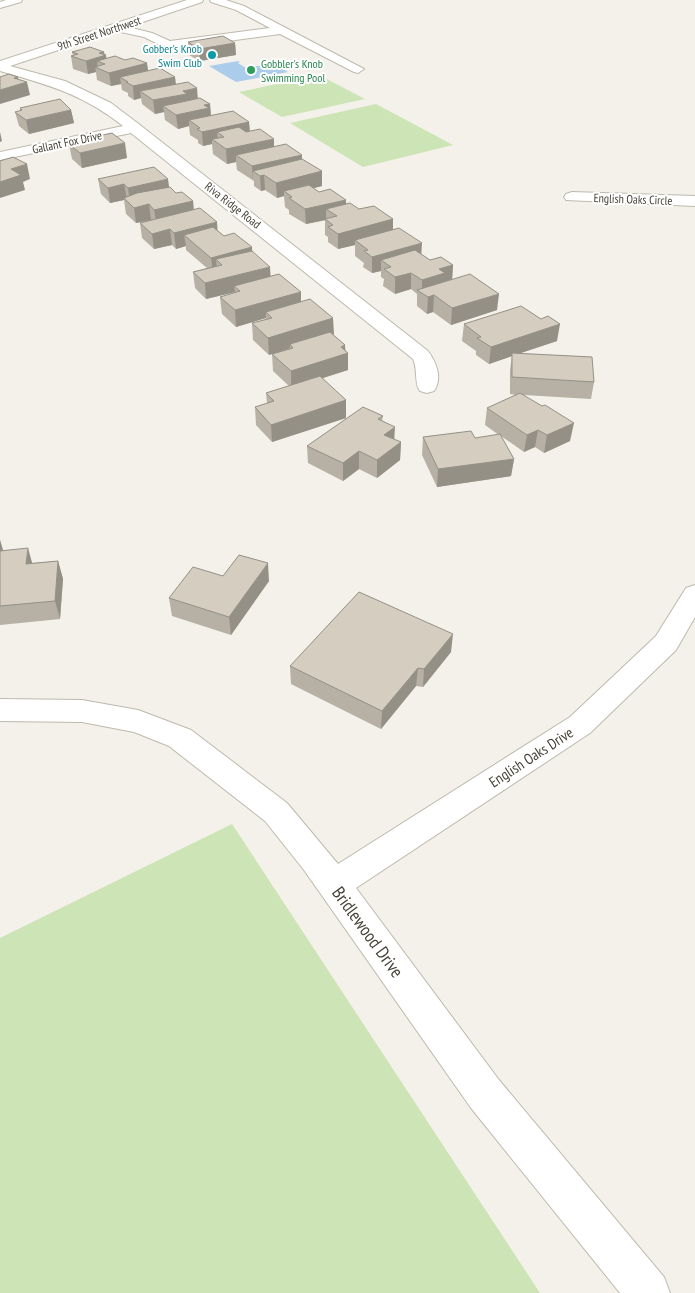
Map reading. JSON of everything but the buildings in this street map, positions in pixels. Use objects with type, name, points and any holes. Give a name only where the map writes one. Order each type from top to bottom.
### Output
[{"type":"street","points":[[0,5],[17,0]]},
{"type":"street","name":"9th Street Northwest","points":[[0,66],[198,0]]},
{"type":"street","points":[[215,0],[240,8],[358,68]]},
{"type":"street","points":[[115,27],[148,35],[168,45],[282,30]]},
{"type":"street","name":"Riva Ridge Road","points":[[0,66],[76,90],[106,106],[421,355],[426,362],[429,377],[427,387]]},
{"type":"street","name":"Gallant Fox Drive","points":[[0,156],[135,128]]},
{"type":"street","name":"English Oaks Circle","points":[[572,196],[695,201]]},
{"type":"street","name":"English Oaks Drive","points":[[334,884],[580,725],[666,644],[695,594]]},
{"type":"street","name":"Bridlewood Drive","points":[[0,710],[30,708],[82,711],[138,721],[180,738],[276,812],[334,884],[485,1094],[648,1293]]},
{"type":"green space","points":[[319,75],[365,99],[282,117],[239,92]]},
{"type":"green space","points":[[376,104],[453,145],[363,167],[290,123]]},
{"type":"green space","points":[[232,824],[540,1293],[0,1293],[0,938]]},
{"type":"water","name":"Gobbler's Knob Swimming Pool","points":[[240,62],[238,63],[246,68],[279,62],[289,67],[283,69],[288,72],[236,82],[209,66]]},
{"type":"place","name":"Gobber's Knob Swim Club","points":[[212,55]]},
{"type":"place","name":"Gobbler's Knob Swimming Pool","points":[[251,70]]}]
